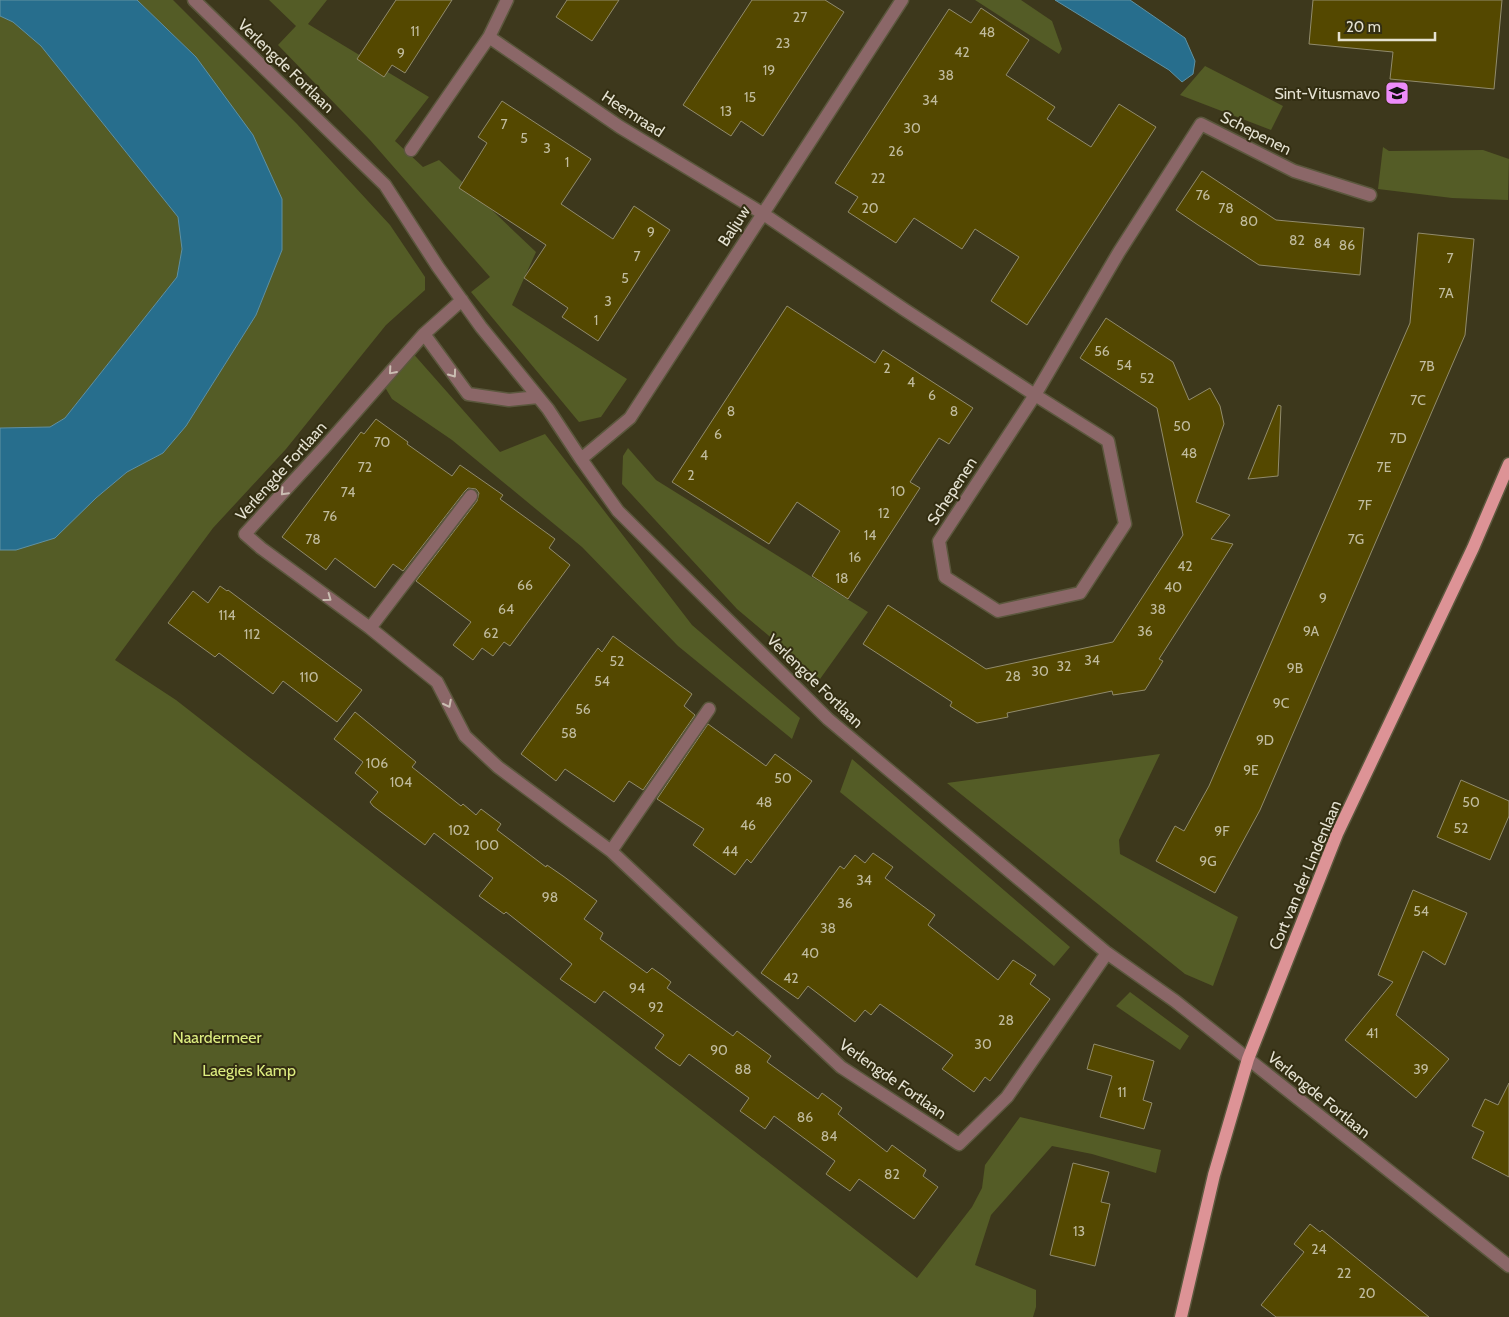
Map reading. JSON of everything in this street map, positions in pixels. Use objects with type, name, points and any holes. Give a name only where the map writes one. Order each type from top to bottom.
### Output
[{"type":"main road","name":"Cort van der Lindenlaan","points":[[1181,1317],[1214,1175],[1248,1059],[1337,834],[1473,548],[1509,464]]},
{"type":"street","name":"Verlengde Fortlaan","points":[[194,0],[385,185],[438,267],[481,327],[548,409],[618,511],[828,719],[1107,953],[1175,1001],[1509,1266]]},
{"type":"street","points":[[412,150],[489,37],[507,0]]},
{"type":"street","name":"Baljuw","points":[[581,459],[630,418],[902,0]]},
{"type":"street","name":"Heemraad","points":[[489,37],[620,127],[762,213]]},
{"type":"street","name":"Schepenen","points":[[762,213],[905,310],[1035,395],[1108,441],[1125,524],[1080,593],[998,610],[945,577],[939,541],[1035,395],[1119,252],[1201,124],[1294,171],[1370,196]]},
{"type":"street","name":"Verlengde Fortlaan","points":[[462,300],[424,334],[245,534],[261,548],[370,628],[437,682],[465,736],[492,761],[611,852],[841,1067],[959,1144],[1007,1097],[1107,953]]},
{"type":"street","points":[[424,334],[468,394],[509,400],[538,397]]},
{"type":"street","points":[[370,628],[471,496]]},
{"type":"street","points":[[611,852],[709,709]]},
{"type":"green space","name":"Laegies Kamp","points":[[137,0],[173,0],[297,124],[390,225],[425,277],[425,290],[386,325],[286,449],[213,528],[115,660],[176,700],[917,1278],[972,1207],[982,1188],[985,1165],[1020,1117],[1161,1150],[1156,1173],[1092,1154],[1052,1146],[991,1215],[975,1265],[1036,1290],[1036,1307],[1033,1317],[0,1317],[0,550],[16,550],[96,498],[127,472],[163,453],[186,426],[256,315],[282,250],[196,57]]},
{"type":"green space","points":[[269,0],[327,0],[308,24],[429,97],[395,141],[423,167],[439,160],[536,252],[512,305],[627,379],[601,417],[579,422],[471,292],[490,277],[370,140],[278,45],[296,26]]},
{"type":"green space","points":[[975,0],[1021,0],[1052,21],[1062,49],[1059,54]]},
{"type":"green space","points":[[0,16],[13,22],[41,46],[178,217],[182,249],[177,277],[65,418],[50,427],[0,428]]},
{"type":"green space","points":[[1205,66],[1283,106],[1271,130],[1180,95]]},
{"type":"green space","points":[[1383,147],[1389,151],[1483,150],[1509,159],[1508,200],[1452,198],[1378,189]]},
{"type":"green space","points":[[410,350],[500,452],[545,434],[692,625],[800,718],[792,739],[678,646],[582,547],[452,440],[392,399],[380,379]]},
{"type":"green space","points":[[628,448],[656,480],[868,612],[820,679],[737,609],[622,484],[623,456]]},
{"type":"green space","points":[[1160,754],[1119,840],[1120,854],[1238,917],[1213,986],[1185,974],[947,783]]},
{"type":"green space","points":[[852,759],[1070,947],[1054,966],[840,792]]},
{"type":"green space","points":[[1130,992],[1189,1036],[1180,1050],[1116,1006]]},
{"type":"water","points":[[0,0],[137,0],[196,57],[253,135],[282,199],[282,250],[256,315],[186,426],[163,453],[127,472],[96,498],[55,538],[16,550],[0,550],[0,428],[50,427],[65,418],[177,277],[182,249],[178,217],[41,46],[13,22],[0,16]]},
{"type":"water","points":[[1055,0],[1130,0],[1185,38],[1195,61],[1193,74],[1182,82],[1169,70]]},
{"type":"building","points":[[396,0],[452,0],[405,73],[392,65],[384,77],[357,59]]},
{"type":"building","points":[[567,0],[619,0],[592,41],[556,17]]},
{"type":"building","points":[[752,0],[825,0],[844,12],[763,136],[741,121],[731,136],[683,105]]},
{"type":"building","points":[[1313,0],[1502,0],[1494,89],[1390,79],[1393,52],[1309,44]]},
{"type":"building","points":[[981,8],[1029,40],[1006,75],[1055,107],[1047,119],[1091,147],[1119,104],[1156,127],[1027,325],[991,301],[1019,257],[975,229],[962,249],[914,218],[896,243],[848,212],[858,197],[835,183],[949,9],[971,23]]},
{"type":"building","points":[[502,101],[591,159],[561,204],[613,239],[634,206],[670,230],[598,341],[562,317],[568,308],[524,278],[546,245],[459,188],[487,143],[478,137]]},
{"type":"building","points":[[1202,171],[1276,220],[1364,228],[1360,275],[1259,265],[1198,225],[1176,210]]},
{"type":"building","points":[[1418,233],[1474,239],[1465,335],[1260,810],[1215,893],[1156,861],[1175,826],[1184,831],[1209,786],[1410,323]]},
{"type":"building","points":[[787,306],[875,363],[883,350],[973,408],[949,444],[939,438],[910,482],[920,488],[848,599],[812,576],[840,531],[797,502],[769,544],[672,482]]},
{"type":"building","points":[[1106,318],[1173,362],[1189,400],[1210,388],[1220,406],[1224,424],[1196,502],[1230,515],[1211,539],[1233,544],[1159,659],[1163,661],[1145,690],[1113,695],[1112,691],[1007,713],[1008,717],[977,723],[950,706],[952,702],[863,644],[888,605],[986,669],[1113,642],[1183,535],[1157,408],[1080,358]]},
{"type":"building","points":[[1278,405],[1281,406],[1278,476],[1248,479]]},
{"type":"building","points":[[376,419],[452,476],[460,465],[503,495],[500,499],[555,539],[549,548],[570,565],[510,646],[504,642],[493,656],[482,648],[473,660],[453,645],[471,622],[416,581],[477,501],[479,493],[476,489],[468,488],[465,491],[403,571],[393,564],[375,588],[335,558],[326,570],[282,537],[361,432],[364,434]]},
{"type":"building","points":[[220,586],[362,690],[337,722],[283,681],[273,694],[219,653],[215,657],[168,623],[193,591],[208,603]]},
{"type":"building","points":[[613,636],[692,694],[684,706],[695,715],[643,790],[629,781],[614,802],[565,769],[556,781],[521,754],[598,648],[602,652]]},
{"type":"building","points":[[355,712],[416,762],[412,767],[461,806],[463,804],[476,815],[481,809],[501,824],[497,830],[546,867],[547,865],[597,901],[584,919],[603,933],[600,939],[647,973],[652,968],[662,975],[671,982],[667,988],[733,1036],[737,1031],[771,1056],[767,1062],[818,1099],[822,1093],[842,1108],[838,1114],[887,1152],[892,1145],[926,1170],[923,1176],[938,1187],[914,1219],[859,1179],[850,1191],[826,1174],[835,1161],[774,1116],[765,1129],[740,1111],[749,1098],[689,1054],[680,1066],[667,1057],[655,1048],[664,1035],[604,991],[595,1003],[560,979],[572,964],[506,912],[504,914],[479,896],[493,878],[434,833],[425,845],[373,806],[370,802],[378,792],[355,773],[363,762],[334,739]]},
{"type":"building","points":[[708,724],[766,766],[775,754],[812,781],[751,863],[747,859],[735,875],[693,845],[704,829],[657,799]]},
{"type":"building","points":[[1461,780],[1509,801],[1509,816],[1490,860],[1437,837]]},
{"type":"building","points":[[873,853],[893,867],[885,878],[935,915],[928,925],[998,980],[1013,960],[1036,975],[1030,984],[1050,999],[990,1081],[985,1077],[974,1092],[942,1069],[953,1055],[880,1004],[871,1015],[865,1010],[855,1022],[808,986],[798,999],[761,973],[840,866],[844,869],[855,855],[865,863]]},
{"type":"building","points":[[1413,890],[1467,913],[1445,965],[1423,951],[1396,1015],[1449,1059],[1416,1098],[1345,1040],[1393,982],[1378,975]]},
{"type":"building","points":[[1094,1044],[1154,1061],[1143,1100],[1152,1103],[1144,1129],[1100,1117],[1112,1076],[1087,1069]]},
{"type":"building","points":[[1509,1083],[1509,1177],[1472,1158],[1484,1132],[1472,1126],[1485,1099],[1498,1105]]},
{"type":"building","points":[[1073,1163],[1109,1172],[1101,1202],[1110,1204],[1095,1266],[1050,1255]]},
{"type":"building","points":[[1310,1224],[1320,1232],[1322,1230],[1429,1317],[1276,1317],[1261,1305],[1304,1252],[1294,1244]]},
{"type":"place","name":"Sint-Vitusmavo","points":[[1397,93]]},
{"type":"park label","name":"Naardermeer","points":[[217,1037]]}]
